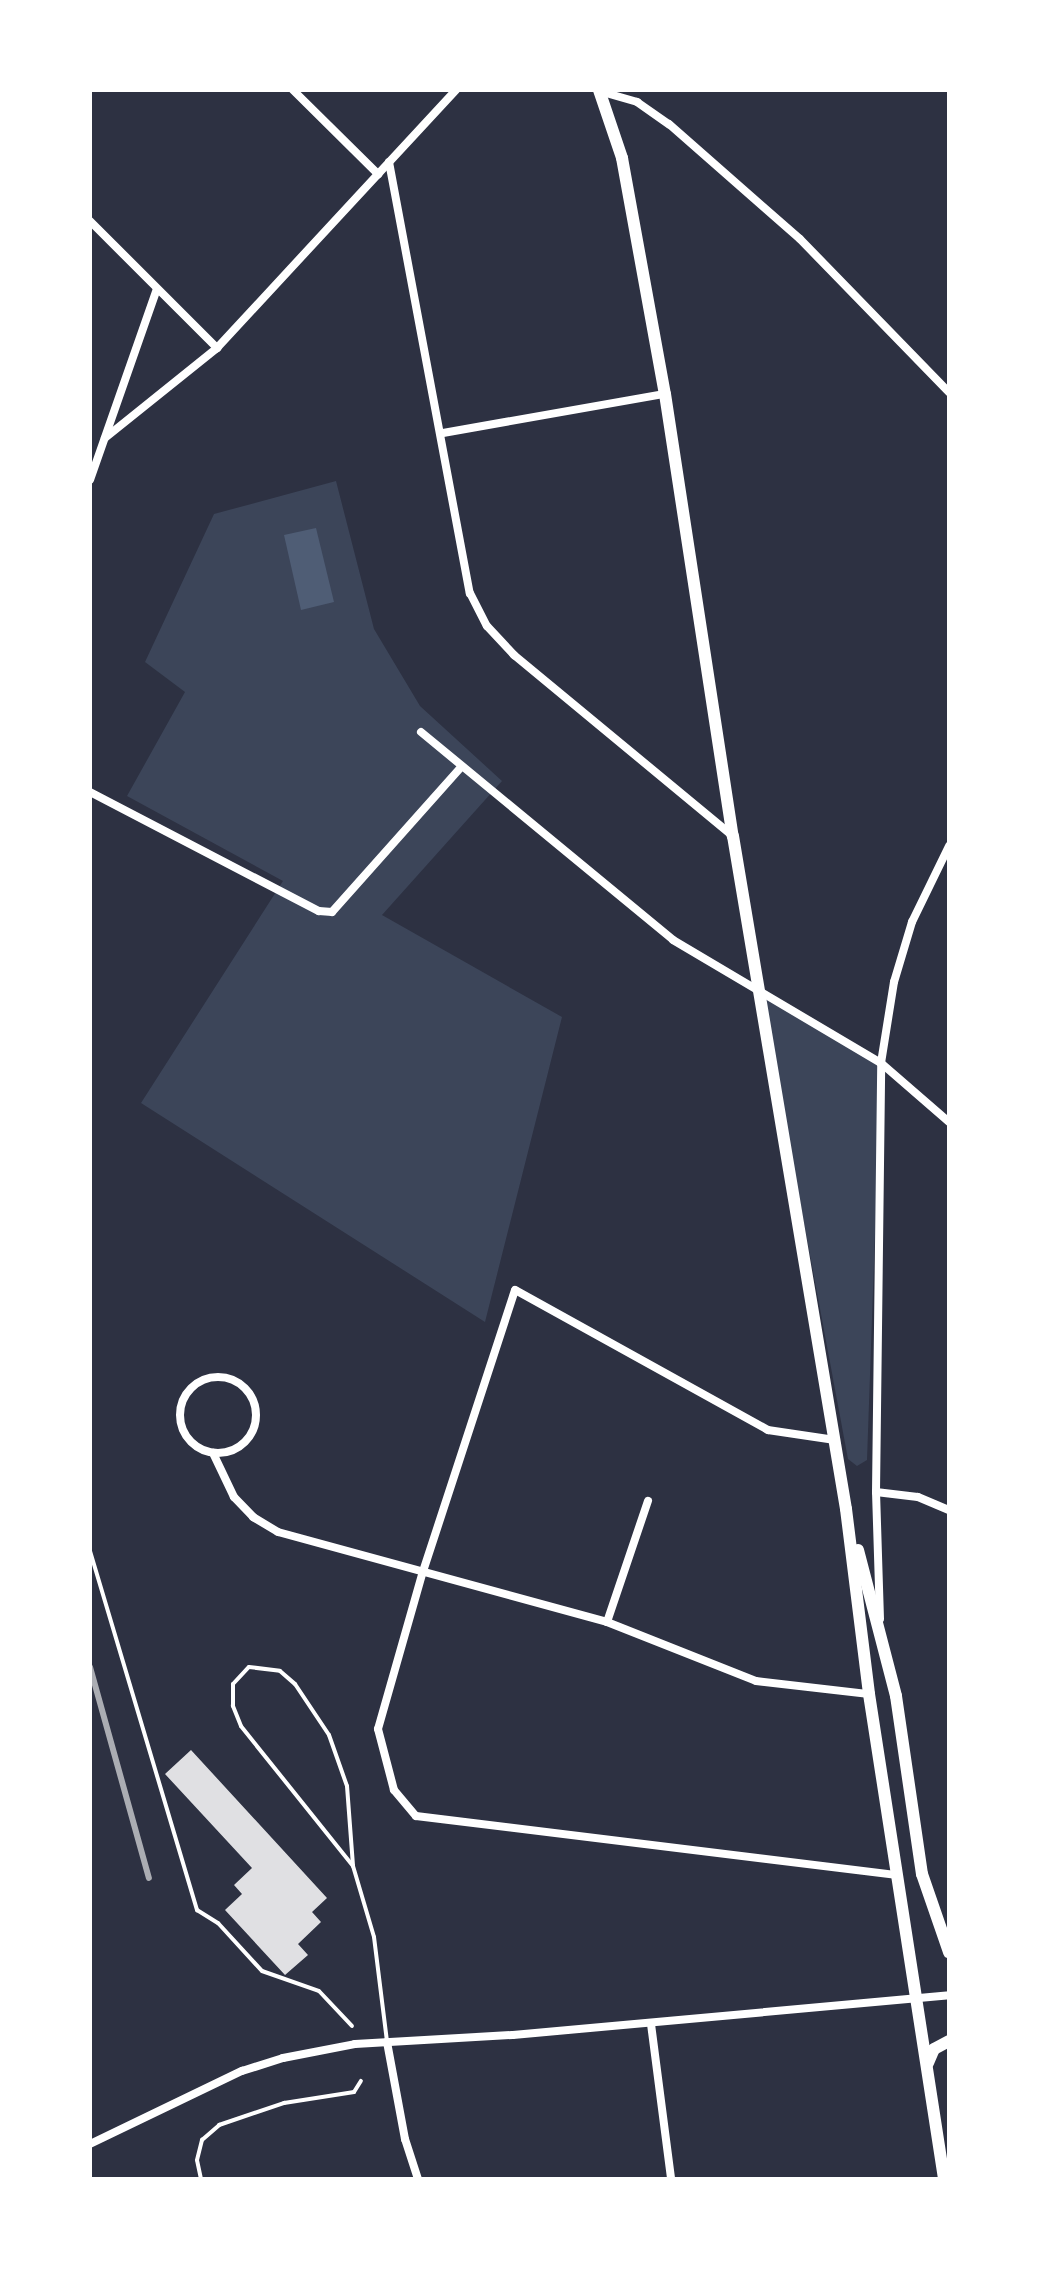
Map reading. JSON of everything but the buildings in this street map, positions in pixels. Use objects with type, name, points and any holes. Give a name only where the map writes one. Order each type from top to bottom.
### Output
[{"type":"main road","points":[[599,90],[622,158],[665,394],[733,836],[846,1509],[868,1694],[944,2179]]},
{"type":"main road","points":[[846,1509],[896,1696],[922,1874],[949,1952]]},
{"type":"main road","points":[[927,2066],[934,2049],[949,2042]]},
{"type":"street","points":[[294,90],[378,174]]},
{"type":"street","points":[[104,438],[216,348],[456,90]]},
{"type":"street","points":[[599,90],[637,102],[668,124],[800,239],[949,392]]},
{"type":"street","points":[[388,162],[443,433],[470,593],[487,626],[514,656],[733,836]]},
{"type":"street","points":[[90,220],[216,348]]},
{"type":"street","points":[[90,480],[157,289]]},
{"type":"street","points":[[443,433],[665,394]]},
{"type":"street","points":[[421,732],[674,940],[881,1064],[949,1122]]},
{"type":"street","points":[[90,792],[319,912],[332,912],[462,767]]},
{"type":"street","points":[[881,1633],[876,1492],[881,1064],[894,982],[912,922],[949,846]]},
{"type":"street","points":[[835,1440],[768,1430],[515,1290],[424,1570],[378,1730],[394,1790],[416,1816],[897,1875]]},
{"type":"street","points":[[214,1453],[239,1447],[254,1426],[253,1400],[246,1389],[222,1378],[210,1378],[190,1389],[180,1411],[180,1422],[192,1443],[214,1453],[234,1497],[253,1517],[278,1532],[607,1622],[756,1681],[868,1694]]},
{"type":"street","points":[[876,1492],[918,1497],[949,1510]]},
{"type":"street","points":[[607,1622],[648,1501]]},
{"type":"street","points":[[90,2144],[242,2072],[284,2058],[388,2042],[652,2024],[949,1996]]},
{"type":"street","points":[[652,2024],[671,2179]]},
{"type":"street","points":[[388,2042],[405,2139],[418,2179]]},
{"type":"lane","points":[[353,1866],[241,1726],[233,1706],[233,1684],[248,1667],[280,1671],[295,1684],[328,1735],[347,1786],[353,1866],[374,1937],[388,2042]]},
{"type":"path","points":[[90,1551],[198,1910],[218,1923],[262,1971],[318,1990],[352,2026]]},
{"type":"path","points":[[201,2179],[198,2160],[202,2140],[219,2125],[284,2103],[354,2092],[361,2080]]},
{"type":"shaded area","points":[[336,481],[374,629],[420,706],[502,781],[382,915],[562,1017],[485,1322],[141,1103],[283,881],[127,796],[185,692],[145,662],[214,514]]},
{"type":"shaded area","points":[[316,528],[334,602],[301,610],[284,535]]},
{"type":"shaded area","points":[[761,992],[881,1063],[867,1460],[857,1466],[848,1459]]},
{"type":"railway","points":[[90,1667],[149,1878]]}]
